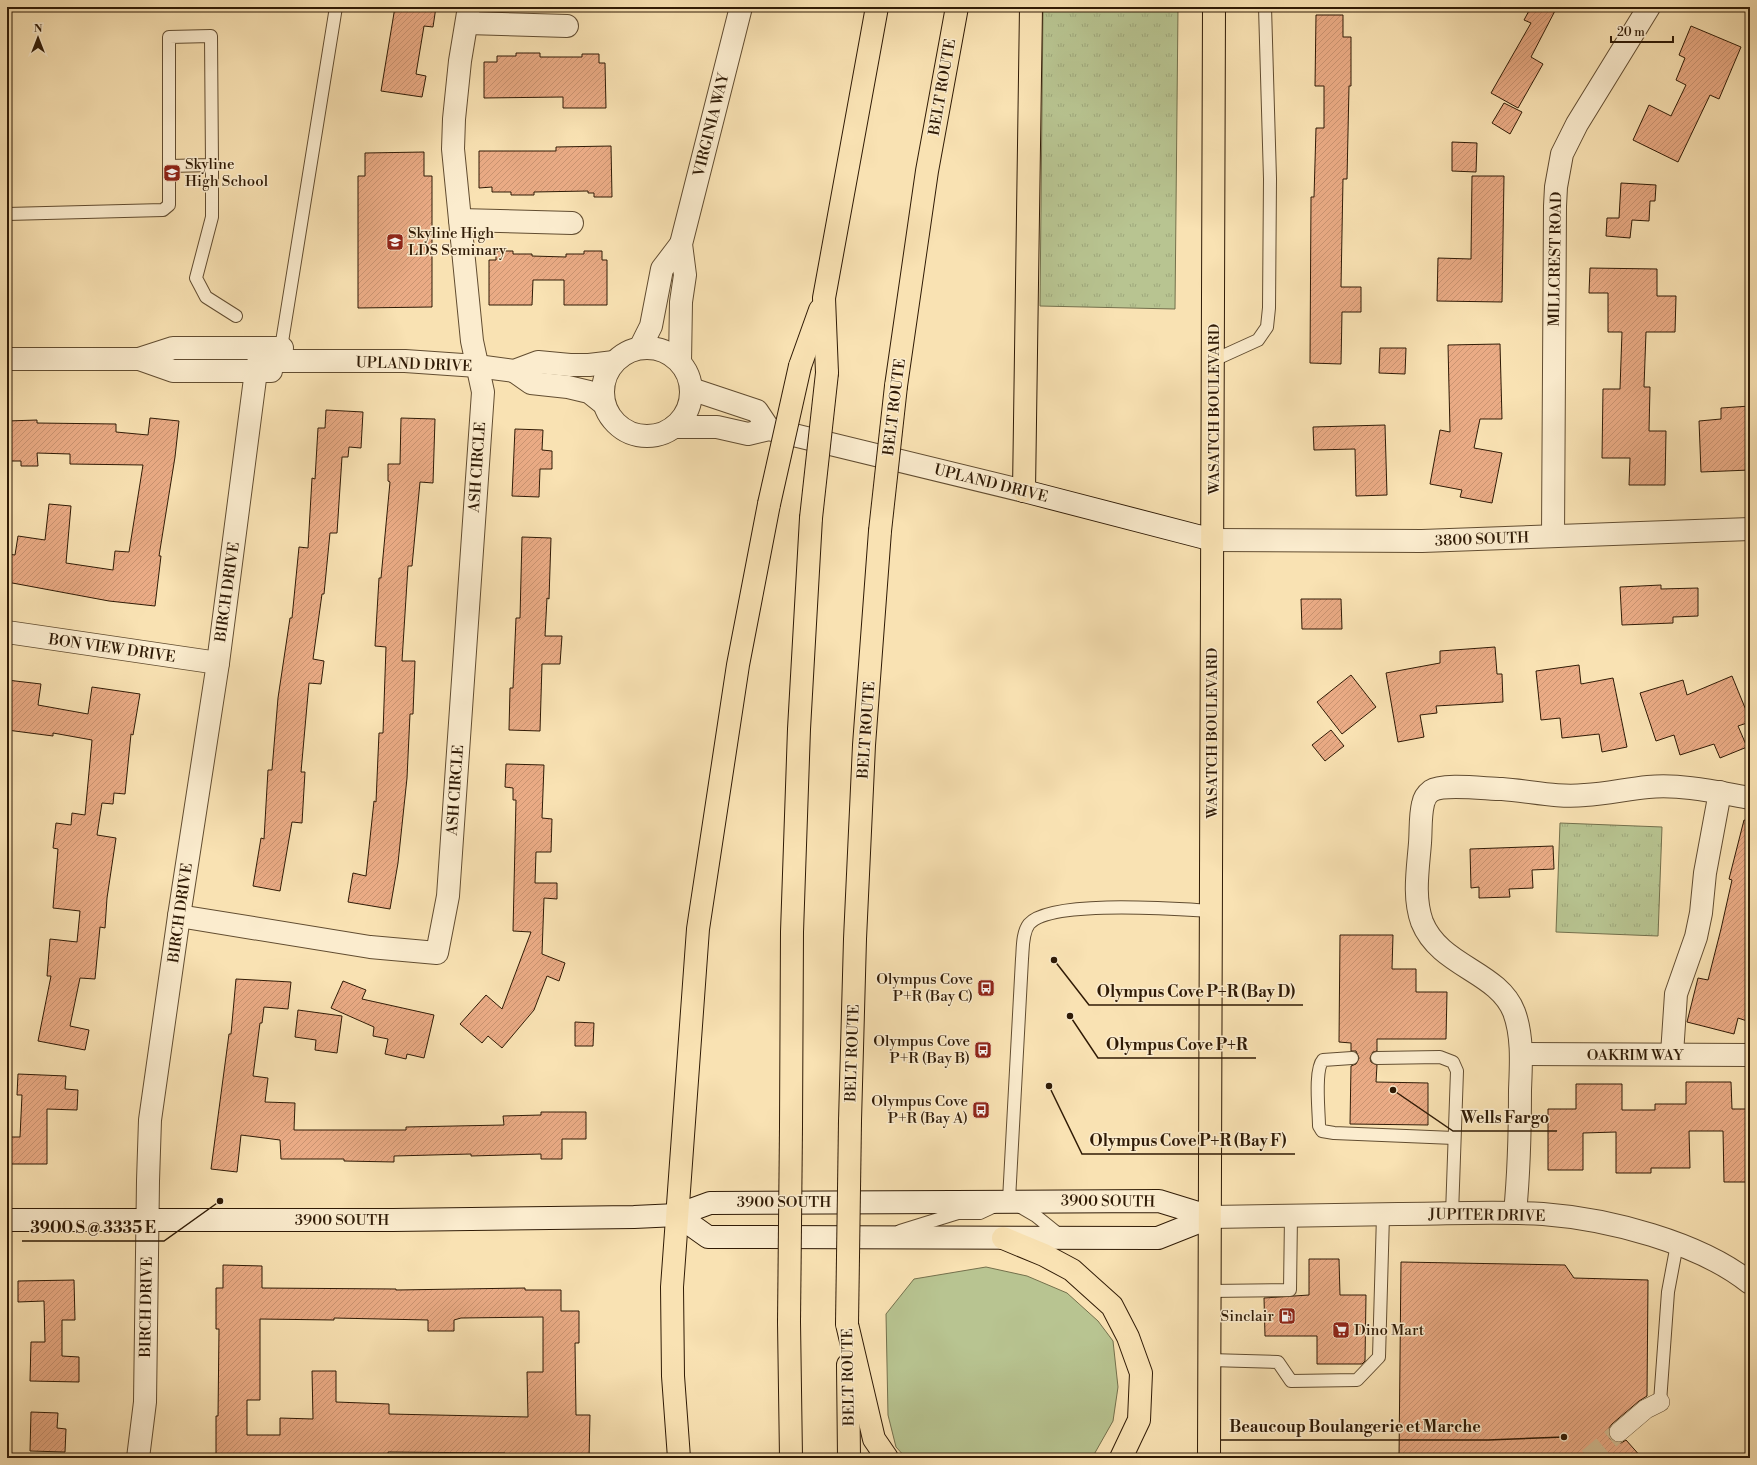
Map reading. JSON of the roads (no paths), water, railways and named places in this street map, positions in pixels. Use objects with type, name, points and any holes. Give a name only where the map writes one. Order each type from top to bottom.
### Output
[{"type":"main road","points":[[679,1458],[673,1376],[672,1287],[698,929],[738,665],[769,504],[800,366],[824,298],[877,7]]},
{"type":"main road","name":"BELT ROUTE","points":[[849,1458],[847,1324],[850,1121],[855,939],[864,745],[880,531],[896,386],[927,171],[957,7]]},
{"type":"main road","points":[[1024,491],[1031,7]]},
{"type":"main road","name":"WASATCH BOULEVARD","points":[[1209,1458],[1214,360],[1214,7]]},
{"type":"main road","points":[[791,1458],[789,1322],[792,932],[799,729],[811,518],[827,373],[824,298]]},
{"type":"main road","points":[[1003,1238],[1044,1254],[1072,1270],[1112,1306],[1128,1337],[1141,1373],[1139,1420],[1121,1458]]},
{"type":"main road","points":[[847,1324],[874,1439],[887,1458]]},
{"type":"street","name":"VIRGINIA WAY","points":[[680,362],[681,302],[685,275],[681,244],[741,7]]},
{"type":"street","name":"MILLCREST ROAD","points":[[1553,536],[1555,206],[1558,170],[1562,154],[1574,129],[1649,7]]},
{"type":"street","points":[[477,366],[472,341],[453,149],[454,119],[460,61],[468,15],[567,26]]},
{"type":"street","points":[[460,220],[572,222]]},
{"type":"street","name":"VIRGINIA WAY","points":[[640,348],[651,326],[662,269],[681,244]]},
{"type":"street","points":[[7,359],[138,359],[173,348],[295,348],[313,361]]},
{"type":"street","points":[[640,348],[655,349],[668,353],[680,362],[688,375],[691,389],[690,403],[684,416],[674,427],[661,434],[647,436],[633,434],[620,427],[610,417],[604,404],[602,389],[606,375],[614,362],[626,353],[640,348]]},
{"type":"street","points":[[138,359],[173,371],[256,371]]},
{"type":"street","name":"UPLAND DRIVE","points":[[256,371],[257,365],[260,361],[405,361],[477,366],[514,371],[531,383],[568,387],[589,392],[604,404]]},
{"type":"street","name":"UPLAND DRIVE","points":[[514,371],[538,362],[589,365],[614,362]]},
{"type":"street","name":"ASH CIRCLE","points":[[179,916],[370,947],[437,953],[448,896],[483,392],[477,366]]},
{"type":"street","name":"BIRCH DRIVE","points":[[138,1458],[145,1402],[150,1120],[179,916],[218,663],[256,371]]},
{"type":"street","points":[[691,389],[757,411],[769,429]]},
{"type":"street","name":"UPLAND DRIVE","points":[[674,427],[717,427],[748,434],[769,429],[1024,491],[1213,540]]},
{"type":"street","name":"3800 SOUTH","points":[[1213,540],[1422,541],[1750,529]]},
{"type":"street","name":"BON VIEW DRIVE","points":[[7,632],[218,663]]},
{"type":"street","points":[[1515,1213],[1520,1152],[1521,1054],[1518,1027],[1514,1012],[1502,994],[1494,986],[1448,956],[1438,947],[1429,935],[1423,923],[1419,912],[1417,890],[1422,815],[1426,797],[1434,789],[1458,787],[1514,790],[1559,796],[1585,796],[1657,787],[1683,787],[1750,798]]},
{"type":"street","points":[[1672,1054],[1676,994],[1700,921],[1705,873],[1720,792]]},
{"type":"street","name":"OAKRIM WAY","points":[[1521,1054],[1750,1055]]},
{"type":"street","name":"3900 SOUTH","points":[[7,1220],[455,1219],[677,1215],[710,1202],[1009,1200],[1159,1201],[1211,1217]]},
{"type":"street","name":"JUPITER DRIVE","points":[[1211,1217],[1515,1213],[1544,1214],[1594,1222],[1648,1234],[1710,1258],[1750,1283]]},
{"type":"street","points":[[677,1215],[708,1237],[876,1238],[1158,1238],[1211,1217]]},
{"type":"street","points":[[1619,1432],[1646,1409],[1660,1402]]},
{"type":"lane","points":[[281,348],[336,7]]},
{"type":"lane","points":[[1214,360],[1258,340],[1267,327],[1269,308],[1270,180],[1265,7]]},
{"type":"lane","points":[[7,214],[163,210],[169,205],[169,37],[211,36],[212,217],[196,278],[206,297],[236,316]]},
{"type":"lane","points":[[169,166],[212,165]]},
{"type":"lane","points":[[1009,1200],[1021,975],[1025,935],[1028,925],[1036,918],[1074,909],[1148,908],[1212,910]]},
{"type":"lane","points":[[1377,1058],[1440,1056],[1453,1062],[1457,1071],[1452,1214]]},
{"type":"lane","points":[[1352,1058],[1323,1060],[1320,1063],[1318,1072],[1319,1126],[1322,1131],[1334,1133],[1454,1138]]},
{"type":"lane","points":[[876,1238],[958,1213],[980,1213],[1009,1200]]},
{"type":"lane","points":[[1009,1200],[1036,1216],[1064,1238]]},
{"type":"lane","points":[[1210,1360],[1278,1362],[1291,1380],[1356,1380],[1379,1358],[1383,1215]]},
{"type":"lane","points":[[1210,1291],[1290,1290],[1291,1216]]},
{"type":"lane","points":[[1660,1402],[1668,1292],[1677,1244]]},
{"type":"tunnel","points":[[1588,1458],[1619,1432]]},
{"type":"place","name":"Skyline High School","points":[[172,173]]},
{"type":"place","name":"Skyline High LDS Seminary","points":[[395,242]]},
{"type":"place","name":"Olympus Cove P+R (Bay D)","points":[[1054,960]]},
{"type":"place","name":"Olympus Cove P+R (Bay C)","points":[[986,988]]},
{"type":"place","name":"Olympus Cove P+R","points":[[1070,1016]]},
{"type":"place","name":"Olympus Cove P+R (Bay B)","points":[[983,1050]]},
{"type":"place","name":"Olympus Cove P+R (Bay F)","points":[[1049,1086]]},
{"type":"place","name":"Wells Fargo","points":[[1393,1090]]},
{"type":"place","name":"Olympus Cove P+R (Bay A)","points":[[981,1110]]},
{"type":"place","name":"3900 S @ 3335 E","points":[[220,1201]]},
{"type":"place","name":"Sinclair","points":[[1287,1316]]},
{"type":"place","name":"Dino Mart","points":[[1341,1330]]},
{"type":"place","name":"Beaucoup Boulangerie et Marche","points":[[1564,1437]]}]
